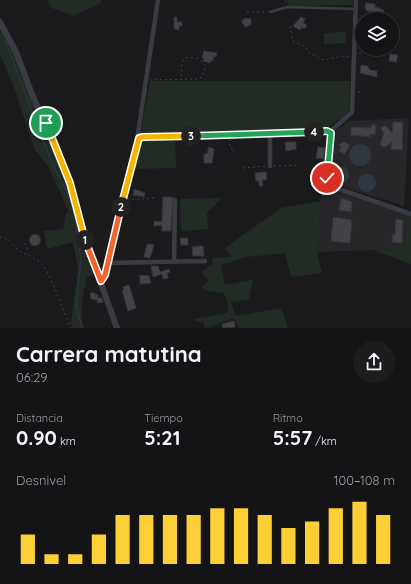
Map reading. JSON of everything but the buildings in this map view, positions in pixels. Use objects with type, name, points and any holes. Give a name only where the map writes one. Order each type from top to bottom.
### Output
[{"type":"street","points":[[101,281],[104,279],[108,264],[137,142],[158,0]]},
{"type":"street","points":[[137,142],[143,137],[330,132],[352,112],[356,0]]},
{"type":"street","points":[[0,22],[16,52],[32,94],[70,183],[85,239],[117,328]]},
{"type":"street","points":[[330,132],[327,178],[333,187],[411,214]]},
{"type":"street","points":[[270,134],[270,166]]},
{"type":"street","points":[[174,262],[175,200]]},
{"type":"street","points":[[108,264],[205,261]]},
{"type":"lane","points":[[270,12],[287,7],[355,9]]},
{"type":"path","points":[[247,12],[270,12]]},
{"type":"path","points":[[290,26],[293,41],[304,46],[311,54],[324,60],[342,56],[353,56]]},
{"type":"path","points":[[147,80],[197,79],[202,76],[206,66],[200,59],[190,57],[185,58],[182,63],[181,79]]},
{"type":"path","points":[[229,134],[230,148],[234,149],[234,155]]},
{"type":"path","points":[[123,201],[154,198]]},
{"type":"path","points":[[0,237],[7,238],[17,249],[29,254],[43,264],[56,289],[60,303],[71,328]]},
{"type":"path","points":[[25,243],[29,254]]},
{"type":"shaded area","points":[[47,0],[101,0],[101,3],[73,16],[52,8]]},
{"type":"shaded area","points":[[288,0],[353,0],[353,5],[288,6]]},
{"type":"shaded area","points":[[0,25],[11,45],[72,197],[85,249],[95,273],[86,277],[82,308],[84,328],[73,328],[71,324],[78,269],[73,242],[47,249],[44,231],[63,229],[66,213],[69,212],[48,166],[35,150],[13,85],[0,54]]},
{"type":"shaded area","points":[[346,32],[346,43],[324,44],[324,33]]},
{"type":"shaded area","points":[[350,81],[349,112],[326,129],[140,134],[150,82]]},
{"type":"shaded area","points":[[409,118],[404,206],[340,186],[332,181],[330,176],[336,131],[349,121]]},
{"type":"shaded area","points":[[175,138],[176,168],[133,169],[140,140]]},
{"type":"shaded area","points":[[322,187],[407,214],[404,249],[317,252]]},
{"type":"shaded area","points":[[222,198],[207,213],[208,229],[181,231],[180,199]]},
{"type":"shaded area","points":[[321,201],[317,252],[322,273],[291,277],[285,253],[246,257],[221,265],[225,285],[253,280],[249,299],[231,302],[236,316],[281,308],[288,328],[239,328],[233,318],[205,328],[203,322],[194,321],[194,319],[224,314],[228,310],[228,302],[224,293],[207,291],[202,287],[209,281],[201,272],[213,264],[212,258],[231,257],[225,248],[281,208]]},
{"type":"shaded area","points":[[407,214],[411,216],[411,264],[373,250],[404,249]]},
{"type":"water","points":[[360,144],[364,145],[370,151],[370,159],[364,165],[360,166],[356,165],[350,159],[349,155],[350,151],[356,145]]},
{"type":"water","points":[[336,166],[344,166],[349,171],[347,182],[344,184],[336,184],[331,179],[331,171]]},
{"type":"water","points":[[363,174],[371,174],[376,179],[374,190],[371,192],[363,192],[358,187],[358,179]]},
{"type":"waterway","points":[[0,36],[6,43],[51,161],[67,192],[74,213],[81,259],[76,305],[82,328]]},
{"type":"route","points":[[46,123],[70,183],[85,239],[101,281],[104,279],[139,138],[327,131],[331,133],[327,178]]}]
